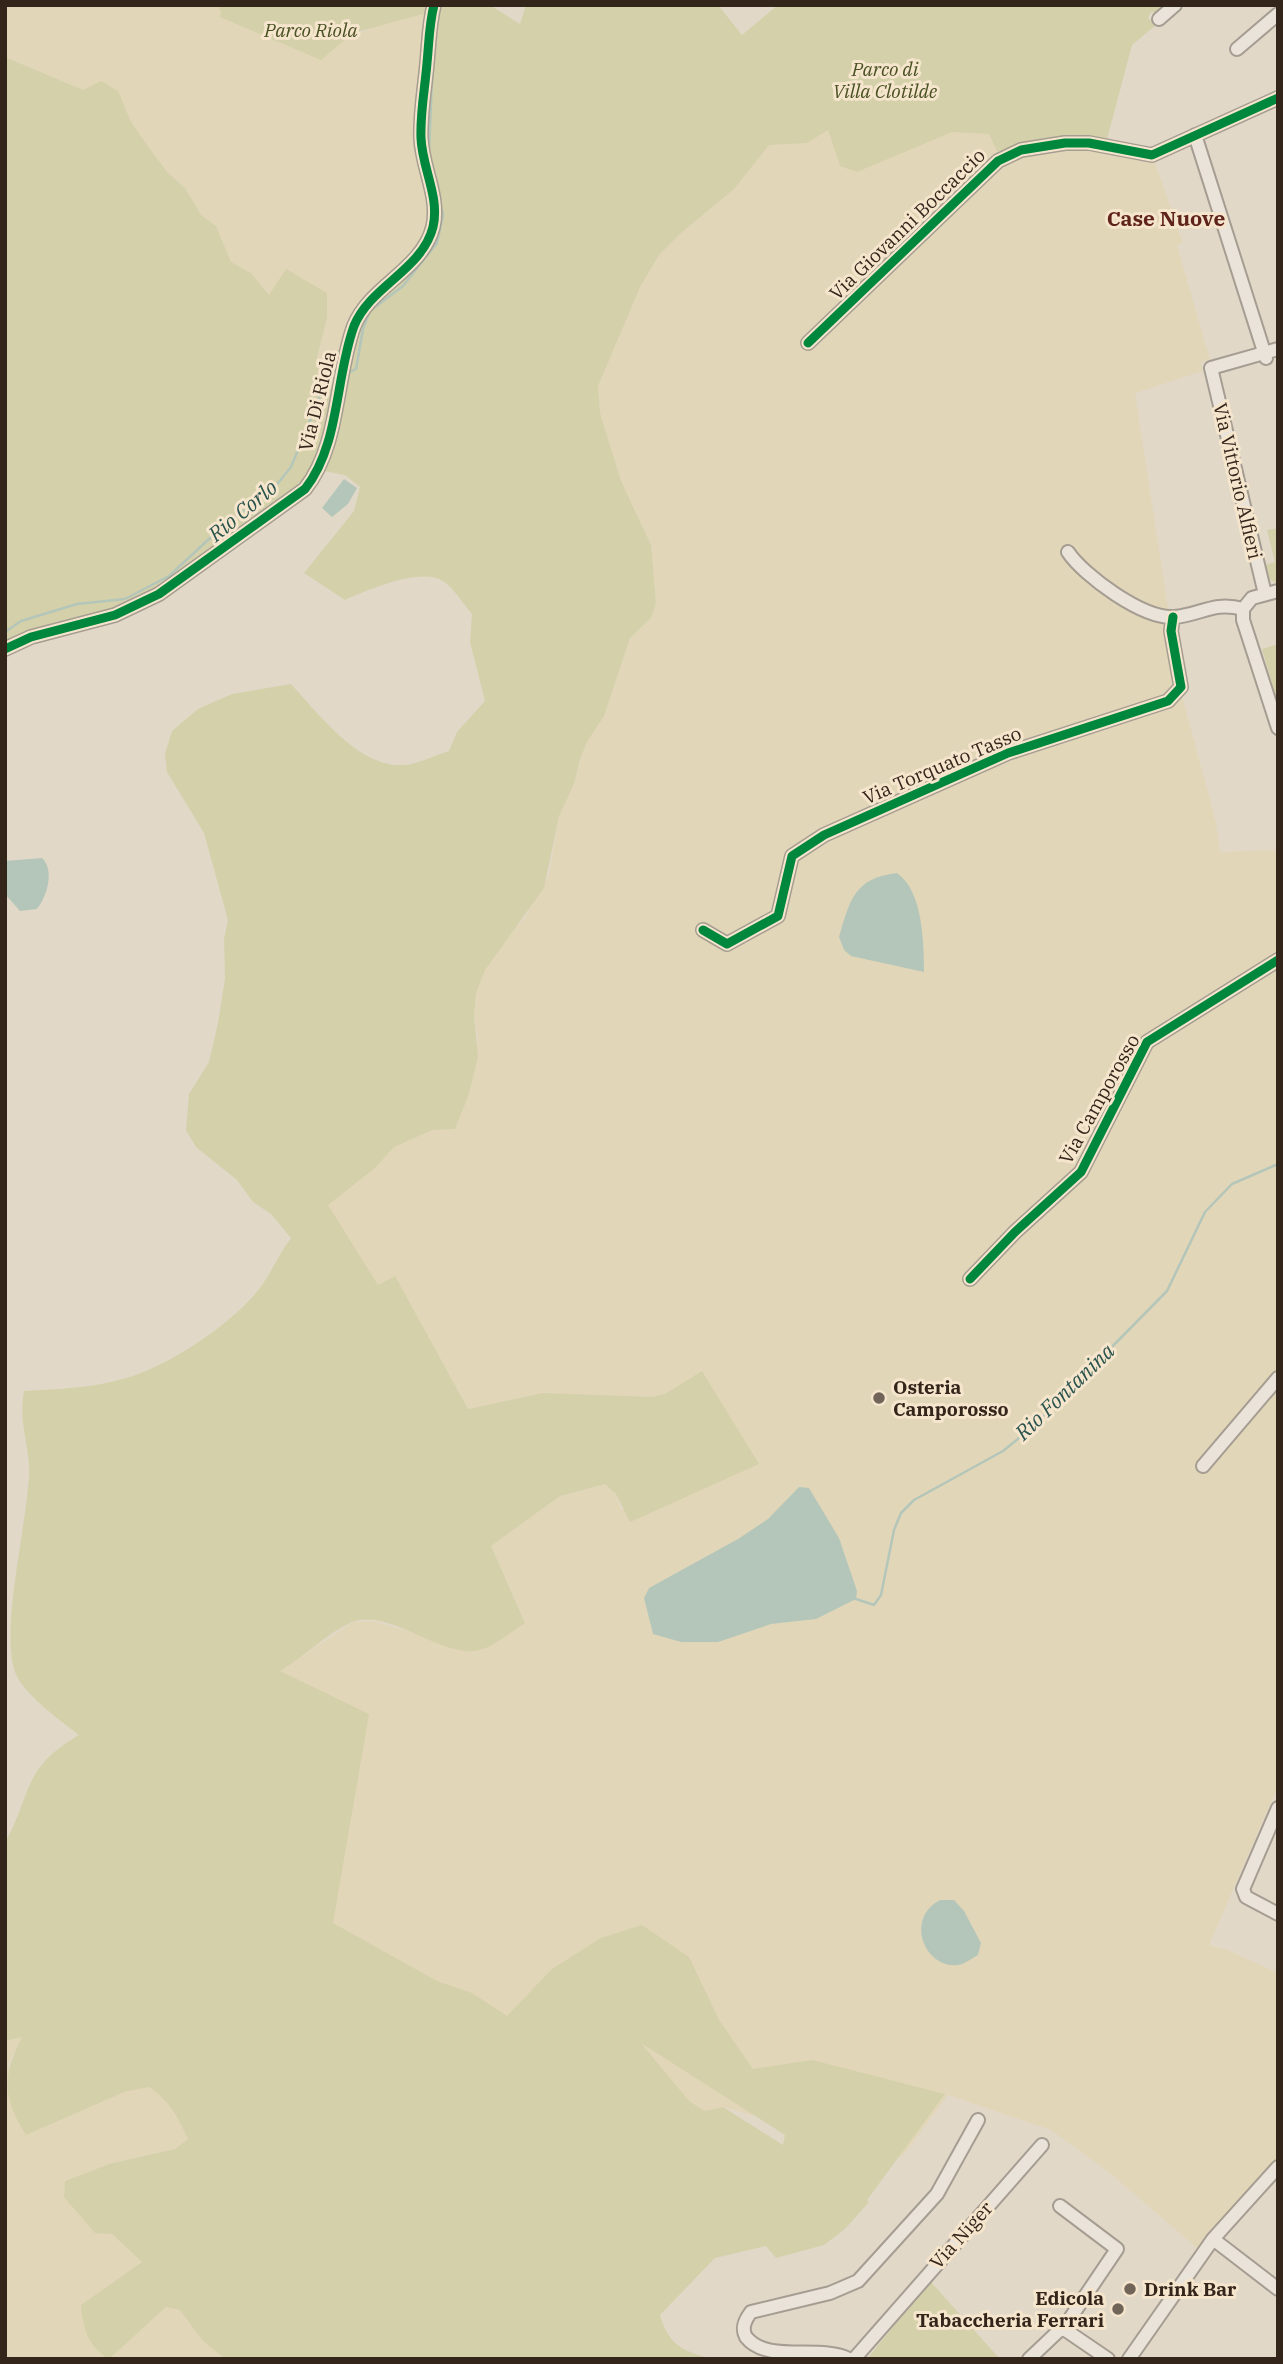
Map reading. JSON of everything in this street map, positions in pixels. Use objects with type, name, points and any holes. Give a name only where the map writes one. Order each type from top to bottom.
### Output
[{"type":"street","name":"Via Di Riola","points":[[5,649],[31,637],[115,615],[159,594],[305,489],[315,476],[327,442],[355,325],[368,302],[421,250],[433,228],[435,205],[423,159],[421,137],[428,35],[434,5]]},
{"type":"street","points":[[1159,19],[1175,5]]},
{"type":"street","points":[[1237,49],[1278,14]]},
{"type":"street","name":"Via Giovanni Boccaccio","points":[[808,343],[998,161],[1010,153],[1065,143],[1089,143],[1152,155],[1278,98]]},
{"type":"street","points":[[1195,135],[1265,355],[1278,349]]},
{"type":"street","name":"Via Vittorio Alfieri","points":[[1265,355],[1212,368],[1271,593]]},
{"type":"street","points":[[1068,552],[1076,564],[1098,583],[1149,610],[1173,617],[1224,604],[1243,609]]},
{"type":"street","points":[[1271,593],[1252,598],[1243,609],[1243,620],[1278,728]]},
{"type":"street","name":"Via Torquato Tasso","points":[[703,930],[727,944],[735,943],[778,916],[792,856],[824,835],[1008,752],[1168,701],[1181,687],[1171,631],[1173,617]]},
{"type":"street","name":"Via Camporosso","points":[[970,1279],[1015,1232],[1081,1172],[1147,1042],[1278,960]]},
{"type":"street","points":[[1203,1466],[1278,1378]]},
{"type":"street","points":[[1278,1808],[1243,1889],[1246,1897],[1278,1914]]},
{"type":"street","points":[[852,2359],[831,2354],[789,2358],[769,2353],[747,2340],[744,2329],[746,2319],[751,2312],[833,2292],[858,2281],[937,2194],[978,2120]]},
{"type":"street","name":"Via Niger","points":[[852,2359],[1042,2145]]},
{"type":"street","points":[[1132,2357],[1213,2239],[1278,2166]]},
{"type":"street","points":[[1029,2359],[1068,2323],[1116,2249],[1060,2206]]},
{"type":"street","points":[[1213,2239],[1278,2289]]},
{"type":"street","points":[[1061,2327],[1105,2358]]},
{"type":"shaded area","points":[[5,5],[217,5],[231,22],[337,43],[396,17],[434,11],[437,218],[349,344],[316,363],[327,318],[270,295],[251,273],[231,262],[216,226],[201,215],[185,188],[167,172],[151,152],[131,122],[117,91],[83,90],[5,57]]},
{"type":"shaded area","points":[[982,119],[1000,156],[1072,140],[1154,160],[1183,243],[1177,245],[1210,360],[1201,362],[1203,371],[1135,393],[1181,692],[1216,822],[1220,852],[1273,850],[1278,854],[1278,1786],[1209,1945],[1228,1950],[1278,1973],[1278,2161],[1197,2248],[1110,2173],[1051,2130],[948,2095],[902,2157],[724,2107],[705,2111],[689,2101],[526,2048],[331,1933],[280,1671],[353,1622],[372,1621],[429,1637],[455,1650],[525,1622],[491,1546],[560,1496],[605,1484],[616,1494],[622,1511],[702,1372],[665,1394],[652,1397],[543,1393],[468,1409],[395,1277],[378,1285],[327,1205],[375,1168],[393,1147],[432,1130],[455,1129],[469,1094],[478,1039],[474,1015],[476,993],[485,970],[505,939],[524,919],[549,875],[559,816],[574,784],[580,759],[588,740],[604,716],[630,638],[651,618],[656,603],[651,545],[621,481],[600,413],[598,386],[641,285],[659,255],[734,189],[770,143],[830,128]]},
{"type":"shaded area","points":[[344,479],[357,488],[348,504],[332,517],[322,508]]},
{"type":"shaded area","points":[[42,858],[49,876],[44,898],[37,909],[20,911],[5,894],[5,861]]},
{"type":"shaded area","points":[[897,873],[906,881],[917,905],[924,972],[851,956],[844,950],[839,937],[856,893],[871,880]]},
{"type":"shaded area","points":[[799,1487],[809,1488],[839,1538],[857,1591],[856,1599],[816,1619],[771,1624],[718,1642],[681,1642],[653,1634],[644,1598],[649,1588],[738,1539],[768,1519]]},
{"type":"shaded area","points":[[940,1900],[954,1900],[964,1911],[981,1943],[978,1955],[958,1965],[946,1964],[936,1959],[923,1941],[923,1919],[929,1908]]},
{"type":"shaded area","points":[[23,2036],[8,2065],[124,2092],[149,2086],[163,2096],[178,2117],[188,2139],[175,2149],[109,2164],[65,2181],[95,2233],[112,2234],[142,2262],[81,2305],[110,2358],[166,2307],[180,2310],[202,2340],[225,2359],[5,2359],[5,2041]]},
{"type":"green space","points":[[217,5],[490,5],[520,24],[526,5],[718,5],[742,35],[778,5],[1158,5],[1161,11],[1159,14],[1151,12],[1148,18],[1156,25],[1132,45],[1106,143],[1053,142],[1001,152],[997,151],[989,134],[952,132],[857,172],[840,166],[828,130],[807,143],[769,145],[734,189],[659,255],[641,285],[598,386],[600,413],[621,481],[651,545],[656,603],[651,618],[630,638],[604,716],[588,740],[580,759],[574,784],[559,816],[544,888],[485,970],[476,993],[474,1015],[478,1057],[469,1094],[455,1129],[432,1130],[394,1147],[375,1168],[328,1205],[378,1285],[395,1276],[468,1409],[543,1393],[652,1397],[665,1394],[702,1371],[759,1464],[630,1522],[616,1494],[605,1484],[560,1496],[491,1546],[525,1623],[488,1647],[468,1651],[452,1648],[400,1627],[367,1619],[343,1627],[280,1671],[369,1714],[333,1923],[437,1981],[472,1993],[507,2016],[552,1969],[601,1938],[642,1925],[689,1957],[719,2020],[753,2069],[812,2060],[945,2094],[867,2200],[869,2202],[845,2229],[824,2245],[776,2258],[766,2246],[715,2258],[660,2315],[668,2334],[680,2347],[717,2359],[225,2359],[202,2340],[180,2310],[166,2307],[109,2359],[91,2343],[83,2321],[81,2305],[142,2262],[112,2234],[95,2233],[64,2197],[65,2181],[109,2164],[175,2149],[188,2139],[172,2110],[149,2087],[124,2092],[26,2135],[12,2109],[9,2097],[8,2075],[22,2037],[5,2041],[5,1843],[37,1771],[60,1747],[79,1735],[25,1689],[15,1672],[11,1653],[12,1604],[29,1475],[22,1414],[24,1391],[76,1388],[114,1381],[143,1372],[180,1354],[217,1329],[248,1302],[260,1288],[291,1238],[271,1214],[253,1202],[237,1180],[196,1147],[186,1130],[189,1094],[209,1062],[218,1023],[225,978],[224,939],[228,920],[204,833],[167,772],[165,754],[172,731],[198,709],[232,694],[291,684],[326,723],[355,748],[386,764],[408,765],[449,751],[457,732],[485,701],[470,642],[472,614],[443,581],[433,577],[408,578],[345,600],[304,573],[354,511],[360,487],[345,475],[313,469],[280,503],[157,594],[100,614],[56,622],[35,631],[5,651],[5,57],[83,90],[101,81],[118,91],[131,122],[152,152],[167,172],[185,188],[201,215],[216,226],[231,262],[251,273],[269,295],[286,269],[327,293],[327,318],[316,362],[349,344],[358,322],[394,282],[437,218],[423,112],[434,11],[353,33],[321,60],[220,17],[221,11]],"holes":[[[641,2043],[785,2135],[783,2145],[723,2107],[705,2111],[689,2101]]]},
{"type":"green space","points":[[1278,528],[1278,584],[1268,578],[1265,565],[1275,562],[1267,530]]},
{"type":"green space","points":[[1278,644],[1278,704],[1262,649]]},
{"type":"green space","points":[[930,2281],[1000,2359],[867,2359]]},
{"type":"waterway","name":"Rio Corlo","points":[[429,151],[432,78]]},
{"type":"waterway","name":"Rio Corlo","points":[[346,374],[356,369],[363,329],[370,311],[403,286],[437,243],[443,215],[432,168]]},
{"type":"waterway","name":"Rio Corlo","points":[[5,632],[21,621],[77,604],[125,599],[169,576],[222,527],[274,488],[291,467],[329,374],[339,373]]},
{"type":"waterway","name":"Rio Fontanina","points":[[856,1599],[874,1605],[881,1595],[894,1530],[901,1513],[914,1500],[1003,1451],[1035,1425],[1167,1291],[1205,1212],[1232,1184],[1278,1164]]},
{"type":"cycle path","points":[[5,649],[31,637],[115,615],[159,594],[305,489],[325,452],[354,326],[372,300],[418,255],[433,227],[433,194],[422,149],[421,129],[434,5]]},
{"type":"cycle path","points":[[808,343],[998,161],[1021,150],[1065,143],[1089,143],[1152,155],[1278,98]]},
{"type":"cycle path","points":[[703,930],[727,944],[778,916],[792,856],[824,835],[1008,753],[1168,701],[1181,687],[1171,631],[1173,617]]},
{"type":"cycle path","points":[[970,1279],[1015,1232],[1081,1172],[1147,1042],[1278,960]]},
{"type":"place","name":"Osteria Camporosso","points":[[879,1398]]},
{"type":"place","name":"Drink Bar","points":[[1130,2289]]},
{"type":"place","name":"Edicola Tabaccheria Ferrari","points":[[1118,2309]]},
{"type":"district","name":"Case Nuove","points":[[1166,219]]},
{"type":"park label","name":"Parco Riola","points":[[311,30]]},
{"type":"park label","name":"Parco di Villa Clotilde","points":[[885,80]]}]
